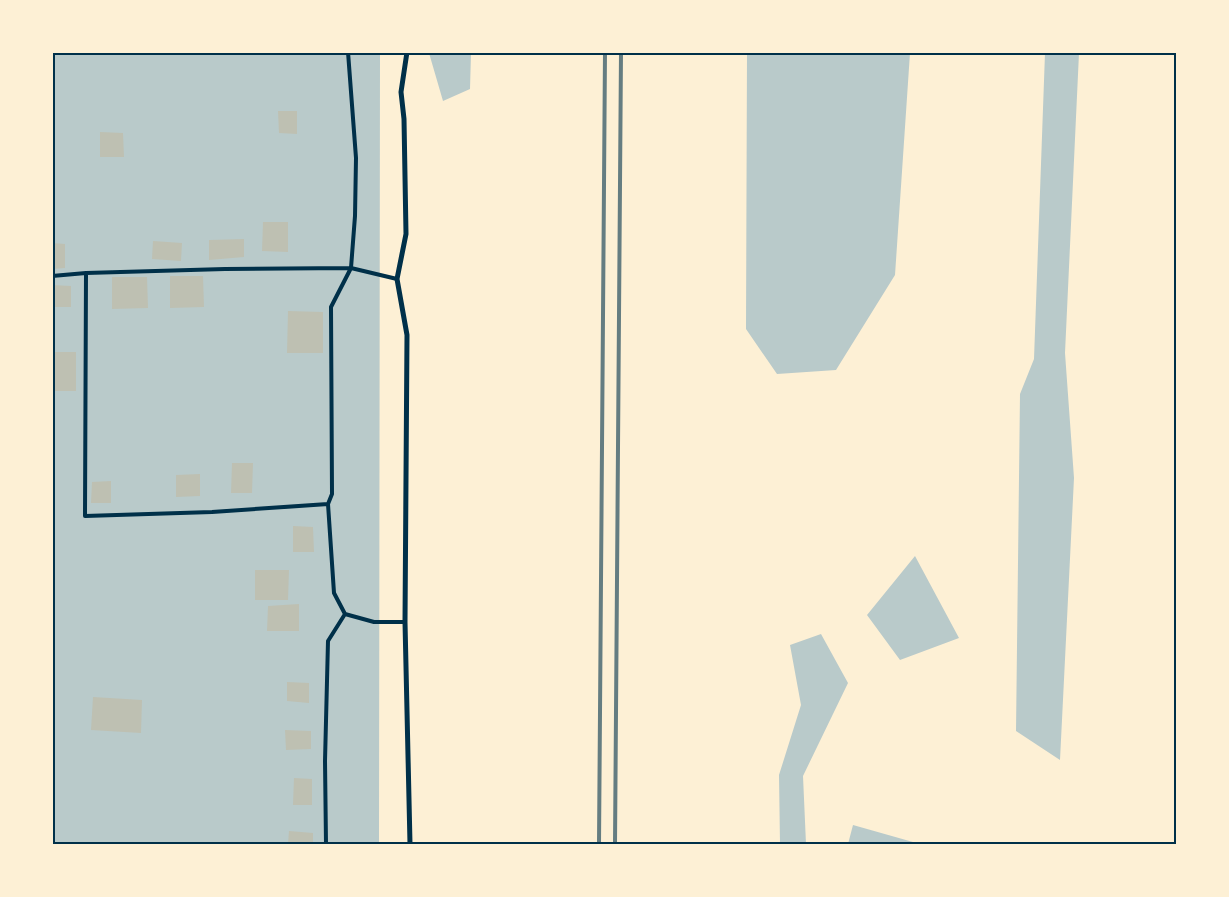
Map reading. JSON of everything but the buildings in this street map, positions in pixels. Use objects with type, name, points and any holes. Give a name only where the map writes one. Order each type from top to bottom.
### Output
[{"type":"street","points":[[407,52],[401,92],[404,119],[406,234],[397,279],[407,335],[405,622],[410,844]]},
{"type":"lane","points":[[348,52],[356,158],[355,216],[351,268],[331,307],[332,494],[328,504],[334,593],[345,614],[374,622],[405,622]]},
{"type":"lane","points":[[52,276],[86,273],[351,268],[397,279]]},
{"type":"lane","points":[[86,273],[85,516],[212,512],[328,504]]},
{"type":"lane","points":[[326,844],[325,761],[328,640],[345,614]]},
{"type":"shaded area","points":[[52,53],[380,53],[379,844],[53,844]]},
{"type":"shaded area","points":[[429,53],[471,53],[470,89],[443,101]]},
{"type":"shaded area","points":[[747,53],[910,53],[895,275],[836,370],[777,374],[746,329]]},
{"type":"shaded area","points":[[1045,53],[1079,53],[1065,353],[1074,478],[1060,760],[1016,731],[1020,394],[1034,359]]},
{"type":"shaded area","points":[[915,556],[959,638],[900,660],[867,615]]},
{"type":"shaded area","points":[[821,634],[848,683],[803,776],[806,844],[780,844],[779,775],[801,705],[790,645]]},
{"type":"shaded area","points":[[853,825],[920,844],[848,844]]},
{"type":"railway","points":[[599,844],[605,52]]},
{"type":"railway","points":[[615,844],[621,52]]}]
